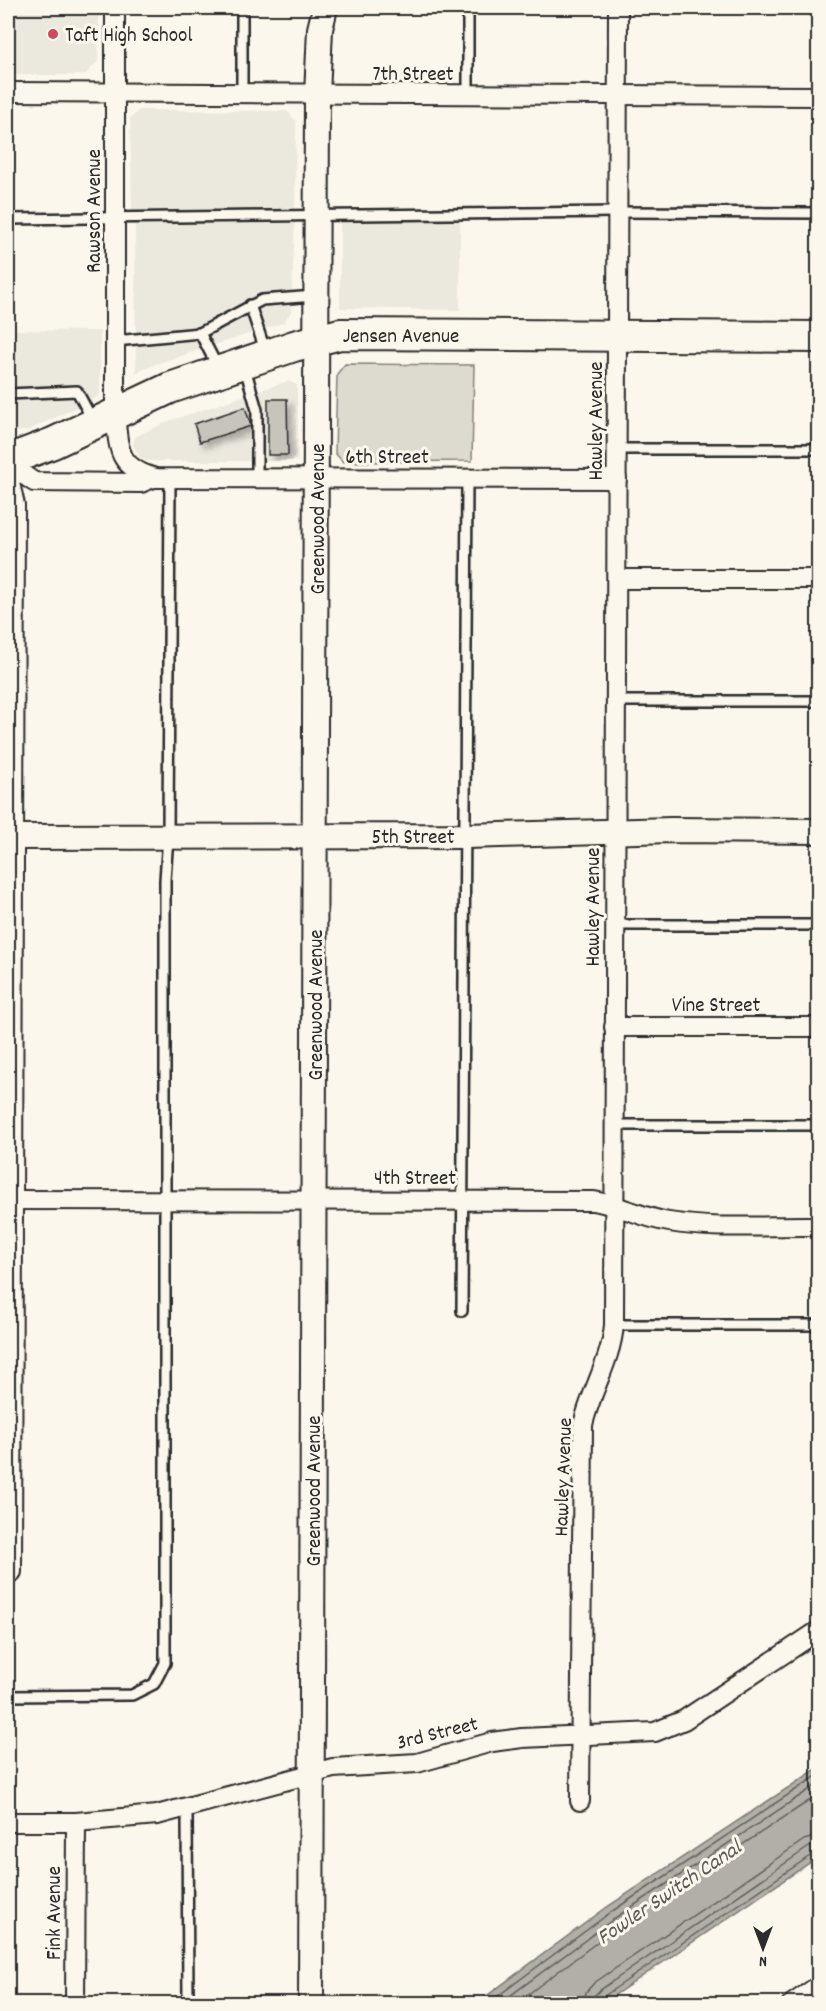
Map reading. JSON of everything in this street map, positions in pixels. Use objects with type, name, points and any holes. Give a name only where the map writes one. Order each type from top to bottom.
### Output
[{"type":"main road","name":"Jensen Avenue","points":[[8,462],[171,388],[317,339],[354,333],[819,337]]},
{"type":"street","name":"Rawson Avenue","points":[[105,418],[115,341],[115,8]]},
{"type":"street","name":"Greenwood Avenue","points":[[310,2004],[318,478],[317,95],[320,29],[325,8]]},
{"type":"street","name":"Hawley Avenue","points":[[580,1801],[584,1425],[587,1407],[607,1362],[614,1324],[618,8]]},
{"type":"street","name":"7th Street","points":[[8,92],[819,96]]},
{"type":"street","name":"6th Street","points":[[105,418],[122,456],[136,472],[163,478]]},
{"type":"street","name":"6th Street","points":[[8,462],[34,482],[141,483],[163,478],[257,477],[617,479]]},
{"type":"street","points":[[8,474],[15,505],[12,837],[12,1572],[8,1572]]},
{"type":"street","points":[[617,579],[819,579]]},
{"type":"street","name":"5th Street","points":[[12,837],[466,836],[614,832],[819,831]]},
{"type":"street","name":"Vine Street","points":[[614,1027],[819,1027]]},
{"type":"street","name":"4th Street","points":[[11,1200],[593,1201],[613,1204],[633,1213],[669,1222],[819,1226]]},
{"type":"street","name":"3rd Street","points":[[8,1822],[76,1822],[157,1815],[333,1768],[417,1763],[492,1742],[522,1738],[655,1732],[684,1720],[819,1631]]},
{"type":"street","name":"Fink Avenue","points":[[75,2004],[76,1822]]},
{"type":"street","points":[[792,2004],[819,1986]]},
{"type":"lane","points":[[242,8],[242,94]]},
{"type":"lane","points":[[468,8],[468,96]]},
{"type":"lane","points":[[8,219],[115,220],[618,212],[819,213]]},
{"type":"lane","points":[[115,341],[200,333],[262,300],[317,296]]},
{"type":"lane","points":[[250,305],[243,363],[257,411],[257,477]]},
{"type":"lane","points":[[200,333],[243,363]]},
{"type":"lane","points":[[8,394],[77,391],[105,418]]},
{"type":"lane","points":[[618,449],[819,449]]},
{"type":"lane","points":[[8,1696],[132,1695],[154,1684],[165,1663],[165,880],[168,836],[163,478]]},
{"type":"lane","points":[[462,1311],[462,956],[466,836],[467,478]]},
{"type":"lane","points":[[615,701],[819,701]]},
{"type":"lane","points":[[615,925],[819,925]]},
{"type":"lane","points":[[614,1125],[819,1125]]},
{"type":"lane","points":[[614,1324],[819,1324]]},
{"type":"lane","points":[[187,1808],[188,2004]]},
{"type":"shaded area","name":"Taft High School","points":[[8,8],[99,8],[98,61],[85,75],[8,75]]},
{"type":"shaded area","points":[[139,110],[287,111],[296,121],[295,212],[132,211],[130,119]]},
{"type":"shaded area","points":[[340,218],[460,219],[460,310],[340,308]]},
{"type":"shaded area","points":[[295,223],[291,312],[283,323],[156,364],[136,373],[135,224]]},
{"type":"shaded area","points":[[11,330],[100,331],[100,393],[97,397],[27,431],[14,432],[12,427]]},
{"type":"shaded area","points":[[345,364],[474,365],[472,461],[343,462],[335,453],[337,374]]},
{"type":"shaded area","points":[[288,381],[297,385],[296,456],[290,461],[146,461],[139,457],[133,445],[135,437],[169,421]]},
{"type":"water","name":"Fowler Switch Canal","points":[[818,1768],[818,1857],[603,2003],[477,2003],[607,1907]]},
{"type":"building","points":[[268,399],[287,399],[288,455],[268,455]]},
{"type":"building","points":[[245,407],[251,426],[200,442],[194,424]]},
{"type":"place","name":"Taft High School","points":[[53,34]]}]
